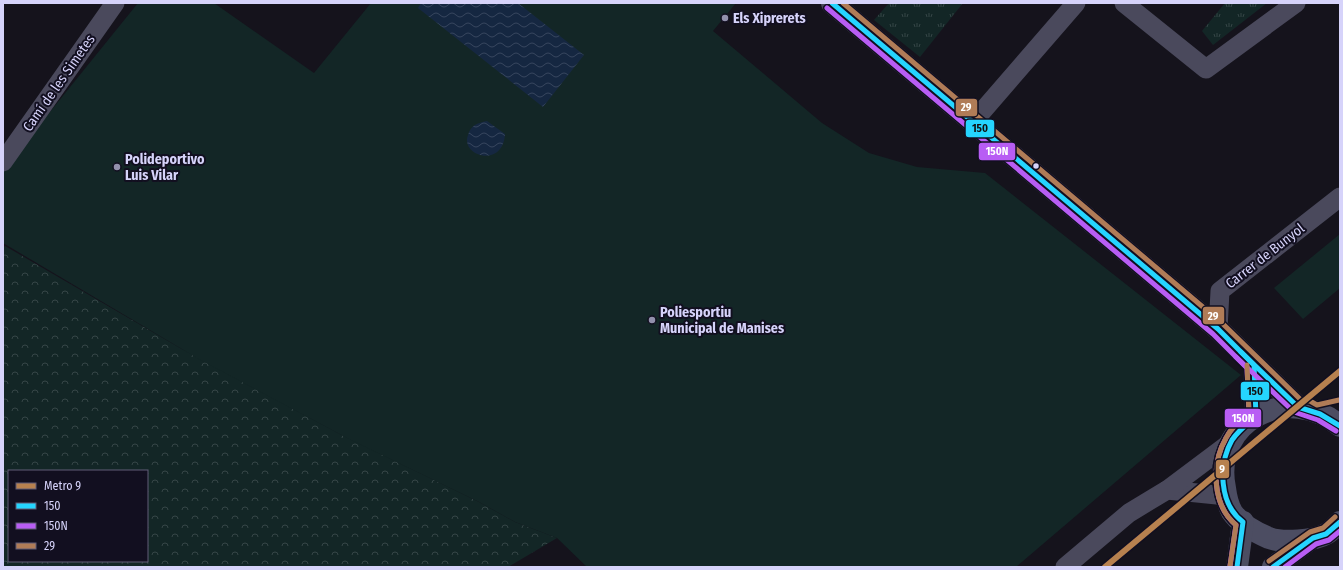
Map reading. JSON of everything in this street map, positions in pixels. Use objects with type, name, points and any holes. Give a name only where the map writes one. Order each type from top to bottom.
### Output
[{"type":"main road","points":[[1340,407],[1307,409],[1283,407],[1270,409],[1256,416],[1242,427],[1232,442],[1226,455],[1223,468],[1223,481],[1232,512],[1260,534],[1276,540],[1292,541],[1314,538],[1326,534],[1340,522]]},
{"type":"main road","points":[[1307,409],[1334,420],[1340,426]]},
{"type":"main road","points":[[1237,567],[1243,522]]},
{"type":"main road","points":[[1273,567],[1314,538]]},
{"type":"street","name":"Camí de les Simetes","points":[[3,162],[115,3]]},
{"type":"street","points":[[832,3],[1218,329],[1254,365],[1307,409]]},
{"type":"street","points":[[973,122],[1076,3]]},
{"type":"street","points":[[1124,3],[1206,70],[1296,3]]},
{"type":"street","name":"Carrer de Bunyol","points":[[1218,329],[1220,291],[1340,197]]},
{"type":"street","points":[[1254,365],[1256,416]]},
{"type":"street","points":[[1066,567],[1129,513],[1167,490],[1232,442]]},
{"type":"street","points":[[1167,490],[1227,496]]},
{"type":"green space","name":"Poliesportiu Municipal de Manises","points":[[138,3],[214,3],[314,73],[371,3],[736,3],[713,31],[822,123],[869,153],[917,167],[985,173],[1241,375],[1016,567],[587,567],[557,538],[515,522],[479,502],[349,439],[197,358],[3,243],[3,170]]},
{"type":"green space","points":[[889,3],[963,3],[920,57],[874,20]]},
{"type":"green space","points":[[1225,3],[1267,3],[1213,45],[1202,31]]},
{"type":"green space","points":[[1340,234],[1340,288],[1303,319],[1274,288]]},
{"type":"green space","points":[[5,246],[180,348],[338,433],[479,502],[515,522],[557,538],[508,567],[3,567],[3,248]]},
{"type":"water","points":[[421,3],[518,3],[584,55],[543,107],[418,8]]},
{"type":"water","points":[[487,121],[505,134],[503,145],[497,152],[483,156],[470,149],[467,142],[471,129],[475,125]]},
{"type":"metro line","name":"9","points":[[1105,567],[1340,371]]},
{"type":"transit line","name":"150","points":[[832,3],[1218,329],[1254,365],[1256,416],[1240,430],[1232,440],[1227,450],[1223,472],[1225,495],[1229,505],[1243,522],[1237,567]]},
{"type":"transit line","name":"29","points":[[843,3],[1223,324],[1301,400],[1310,401],[1317,405],[1339,400]]},
{"type":"transit line","name":"150N","points":[[827,8],[1213,334],[1247,368],[1249,413],[1236,424],[1226,438],[1221,448],[1216,472],[1218,496],[1222,507],[1228,517],[1236,525],[1230,566]]},
{"type":"transit line","name":"150","points":[[1241,352],[1298,407],[1320,414],[1340,426]]},
{"type":"transit line","name":"150N","points":[[1236,357],[1294,412],[1318,420],[1336,431]]},
{"type":"transit line","name":"29","points":[[1230,566],[1236,525],[1228,517],[1222,507],[1218,496],[1216,472],[1221,448],[1226,438],[1236,424],[1249,413],[1247,365]]},
{"type":"transit line","name":"29","points":[[1269,561],[1310,532],[1323,528],[1335,517]]},
{"type":"transit line","name":"150","points":[[1273,567],[1313,538],[1326,534],[1340,522]]},
{"type":"transit line","name":"150N","points":[[1285,567],[1316,544],[1329,540],[1340,531]]},
{"type":"place","name":"Els Xiprerets","points":[[725,18]]},
{"type":"place","name":"Polideportivo Luis Vilar","points":[[117,167]]},
{"type":"place","name":"Poliesportiu Municipal de Manises","points":[[652,320]]}]
